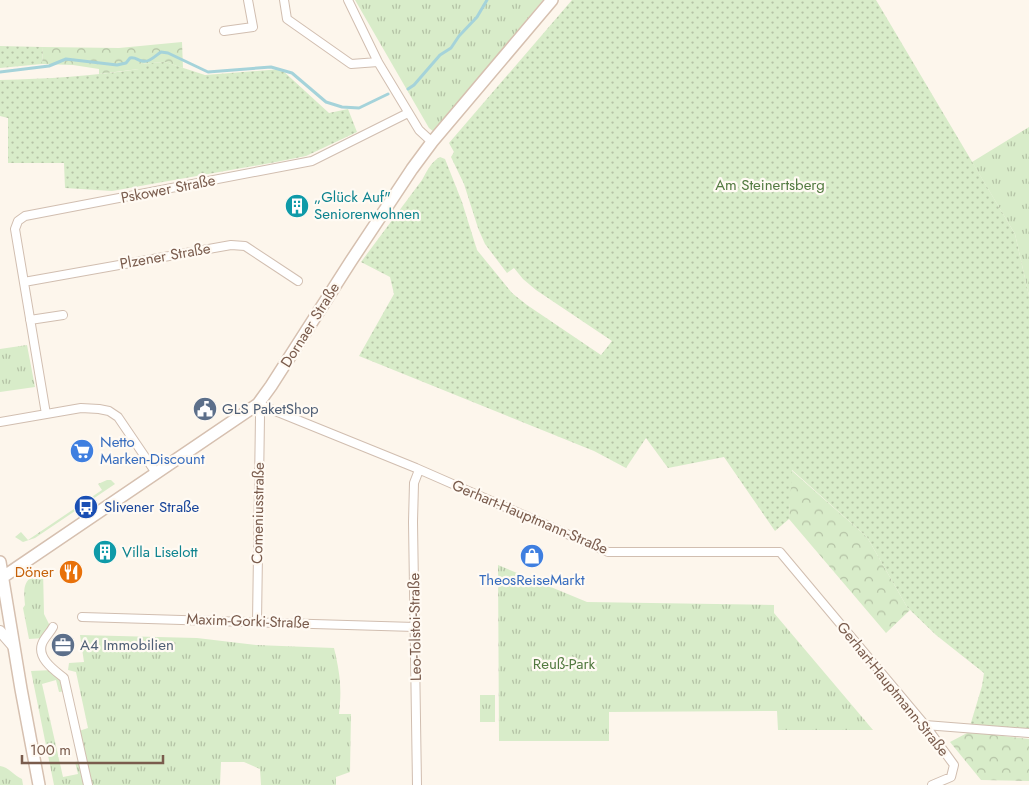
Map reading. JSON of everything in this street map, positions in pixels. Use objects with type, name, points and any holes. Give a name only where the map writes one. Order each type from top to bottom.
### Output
[{"type":"main road","name":"Dornaer Straße","points":[[2,578],[258,404],[272,386],[351,260],[432,142],[552,0]]},
{"type":"main road","points":[[0,562],[13,646],[39,785]]},
{"type":"street","points":[[224,30],[253,27],[248,0]]},
{"type":"street","points":[[284,0],[287,19],[351,64],[378,62]]},
{"type":"street","points":[[348,0],[378,62],[408,113],[419,130],[432,142]]},
{"type":"street","name":"Pskower Straße","points":[[46,414],[14,229],[18,221],[25,216],[312,161],[408,113]]},
{"type":"street","name":"Plzener Straße","points":[[24,282],[231,245],[245,246],[298,281]]},
{"type":"street","points":[[30,320],[63,315]]},
{"type":"street","name":"Comeniusstraße","points":[[257,622],[260,416],[258,404]]},
{"type":"street","name":"Gerhart-Hauptmann-Straße","points":[[258,404],[419,470],[608,552],[780,552],[925,725],[954,765],[951,777],[932,785]]},
{"type":"street","points":[[0,422],[81,408],[109,411],[118,417],[156,473]]},
{"type":"street","name":"Leo-Tolstoi-Straße","points":[[417,785],[414,483],[419,470]]},
{"type":"street","name":"Maxim-Gorki-Straße","points":[[82,617],[415,627]]},
{"type":"street","points":[[53,627],[41,646],[42,656],[53,670],[64,678],[88,785]]},
{"type":"street","points":[[0,631],[13,646]]},
{"type":"street","points":[[925,725],[1029,733]]},
{"type":"green space","points":[[355,0],[543,0],[434,132],[429,128]]},
{"type":"green space","name":"Am Steinertsberg","points":[[572,0],[876,0],[1015,234],[1029,296],[1029,732],[970,726],[984,673],[936,635],[907,607],[867,537],[792,470],[789,519],[775,531],[724,457],[668,468],[646,438],[626,468],[594,451],[359,356],[394,294],[390,277],[361,262],[432,164],[440,157],[445,159],[462,202],[477,250],[512,293],[601,355],[612,341],[536,290],[514,268],[507,273],[485,244],[464,184],[451,157],[454,152],[449,143]]},
{"type":"green space","points":[[182,42],[183,68],[165,62],[139,64],[139,69],[99,74],[99,69],[73,65],[42,64],[43,47],[119,48]]},
{"type":"green space","points":[[0,46],[43,47],[42,64],[0,68]]},
{"type":"green space","points":[[165,62],[205,75],[281,69],[329,113],[348,109],[357,132],[306,156],[112,191],[65,188],[64,163],[8,163],[8,118],[0,116],[0,80],[104,74],[139,69],[139,64]]},
{"type":"green space","points":[[1029,127],[1029,296],[1015,234],[972,162]]},
{"type":"green space","points":[[27,345],[35,387],[0,392],[0,349]]},
{"type":"green space","points":[[791,470],[867,537],[910,610],[886,633],[789,519]]},
{"type":"green space","points":[[111,480],[115,484],[35,538],[23,542],[15,537],[21,532],[28,540],[102,490],[98,484]]},
{"type":"green space","name":"Reuß-Park","points":[[498,565],[587,602],[774,605],[774,613],[873,730],[778,730],[777,711],[609,712],[609,741],[499,741]]},
{"type":"green space","points":[[43,569],[44,614],[50,626],[44,638],[29,639],[23,608],[25,605],[25,587],[28,580]]},
{"type":"green space","points":[[80,635],[197,638],[256,645],[334,648],[340,681],[339,714],[351,714],[350,772],[336,777],[336,785],[261,785],[260,769],[244,762],[221,762],[220,785],[90,785],[79,731],[88,728],[76,672],[68,670],[69,663],[84,662]]},
{"type":"green space","points":[[53,670],[64,678],[67,691],[59,692],[56,680],[42,684],[63,777],[78,774],[75,762],[79,761],[85,785],[54,785],[31,671]]},
{"type":"green space","points":[[480,695],[495,695],[495,722],[480,722]]},
{"type":"green space","points":[[969,732],[1029,739],[1029,781],[981,780],[950,742]]},
{"type":"green space","points":[[0,766],[22,779],[23,785],[0,785]]},
{"type":"waterway","points":[[408,89],[414,85],[440,55],[451,48],[459,36],[477,17],[487,0]]},
{"type":"waterway","points":[[0,72],[49,66],[66,59],[117,65],[126,63],[130,58],[147,61],[161,52],[168,53],[208,72],[271,67],[292,73],[326,102],[342,107],[359,108],[388,94]]},
{"type":"place","name":"„Glück Auf\" Seniorenwohnen","points":[[297,206]]},
{"type":"place","name":"GLS PaketShop","points":[[205,409]]},
{"type":"place","name":"Netto Marken-Discount","points":[[82,451]]},
{"type":"place","name":"Slivener Straße","points":[[86,507]]},
{"type":"place","name":"Villa Liselott","points":[[105,552]]},
{"type":"place","name":"TheosReiseMarkt","points":[[532,556]]},
{"type":"place","name":"Döner","points":[[71,572]]},
{"type":"place","name":"A4 Immobilien","points":[[63,645]]}]
